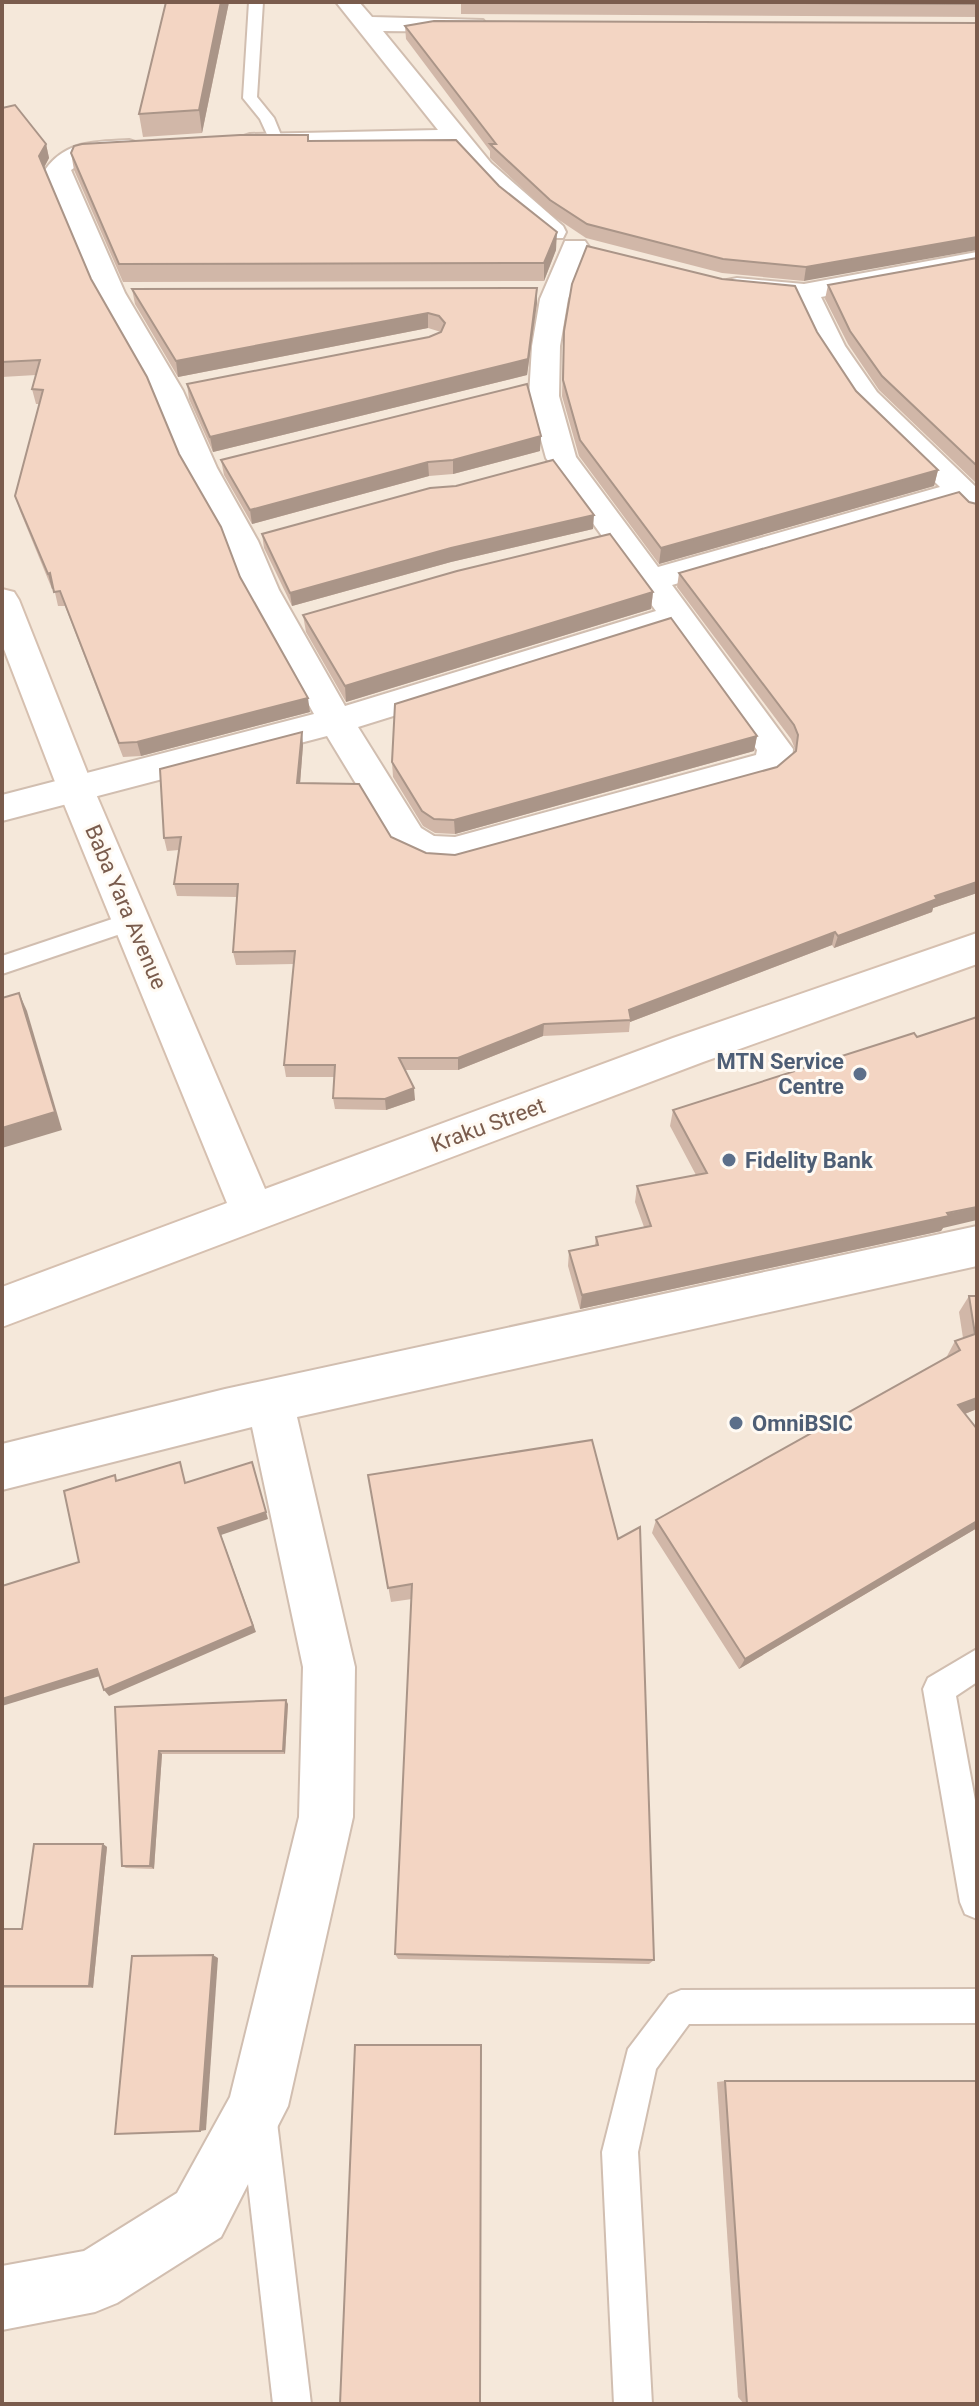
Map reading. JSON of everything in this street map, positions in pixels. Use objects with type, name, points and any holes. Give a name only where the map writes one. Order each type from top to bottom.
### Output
[{"type":"street","points":[[347,2],[482,168],[539,222],[575,247],[606,255]]},
{"type":"street","points":[[364,24],[502,26]]},
{"type":"street","points":[[216,144],[456,137]]},
{"type":"street","points":[[155,147],[83,151],[67,156],[58,170],[111,293],[183,388],[216,464],[255,537],[262,590],[295,620],[336,721],[408,838],[427,849],[455,851],[757,770],[774,762],[775,749],[650,580],[603,539],[549,462],[544,396],[532,385],[546,346],[558,292],[575,247]]},
{"type":"street","points":[[707,281],[804,292],[977,260]]},
{"type":"street","points":[[526,292],[558,292]]},
{"type":"street","points":[[804,292],[831,346],[866,398],[969,499]]},
{"type":"street","points":[[111,293],[143,293]]},
{"type":"street","points":[[650,580],[969,499]]},
{"type":"street","name":"Baba Yara Avenue","points":[[2,600],[75,787],[253,1212]]},
{"type":"street","points":[[2,808],[336,721],[675,617]]},
{"type":"street","name":"Kraku Street","points":[[2,1307],[688,1050],[977,948]]},
{"type":"street","points":[[2,1467],[270,1401],[977,1246]]},
{"type":"street","points":[[2,2298],[95,2281],[199,2215],[258,2106],[326,1817],[328,1727],[329,1667],[270,1401]]},
{"type":"lane","points":[[256,2],[250,98],[267,118],[276,140]]},
{"type":"lane","points":[[2,965],[133,921]]},
{"type":"lane","points":[[977,1664],[939,1689],[977,1902]]},
{"type":"lane","points":[[633,2404],[620,2152],[640,2061],[681,2007],[977,2006]]},
{"type":"lane","points":[[258,2106],[292,2404]]},
{"type":"shaded area","points":[[2,2],[977,2],[977,2404],[2,2404]]},
{"type":"building","points":[[166,2],[221,2],[199,110],[139,114]]},
{"type":"building","points":[[640,2],[977,2],[977,4]]},
{"type":"building","points":[[434,21],[977,23],[977,237],[806,267],[723,259],[587,224],[550,200],[490,144],[496,144],[405,26]]},
{"type":"building","points":[[15,105],[46,144],[39,156],[91,279],[147,377],[179,454],[221,527],[240,577],[308,698],[137,742],[119,743],[60,591],[54,592],[50,573],[15,496],[43,390],[32,389],[40,360],[2,362],[2,108]]},
{"type":"building","points":[[240,135],[308,135],[308,141],[456,140],[499,186],[557,232],[544,263],[119,264],[71,153],[74,146]]},
{"type":"building","points":[[587,246],[722,279],[795,286],[817,332],[856,391],[938,470],[661,548],[580,440],[563,380],[564,331],[572,284]]},
{"type":"building","points":[[977,258],[977,466],[882,376],[850,331],[828,285]]},
{"type":"building","points":[[537,288],[528,359],[210,437],[187,384],[429,337],[441,332],[445,323],[439,316],[428,313],[176,361],[132,289]]},
{"type":"building","points":[[527,384],[541,436],[453,460],[428,462],[250,510],[221,460]]},
{"type":"building","points":[[553,460],[594,515],[451,548],[290,593],[262,534],[430,488],[456,486]]},
{"type":"building","points":[[959,492],[969,502],[977,504],[977,882],[838,936],[835,932],[629,1010],[631,1020],[544,1024],[458,1058],[399,1058],[414,1088],[385,1099],[333,1098],[335,1065],[284,1065],[295,951],[233,952],[238,884],[174,884],[181,837],[164,838],[160,769],[302,732],[297,783],[359,784],[391,837],[426,853],[455,855],[777,767],[796,751],[798,735],[794,725],[679,573]]},
{"type":"building","points":[[610,534],[653,592],[345,686],[303,615],[457,571]]},
{"type":"building","points":[[671,618],[757,736],[454,820],[434,819],[422,811],[392,762],[395,704]]},
{"type":"building","points":[[19,993],[55,1112],[2,1128],[2,998]]},
{"type":"building","points":[[977,1017],[977,1207],[947,1213],[949,1216],[582,1295],[569,1251],[598,1245],[596,1237],[651,1226],[637,1186],[707,1173],[673,1110],[914,1033],[917,1037]]},
{"type":"building","points":[[969,1296],[977,1296],[977,1398],[958,1405],[977,1429],[977,1521],[745,1659],[656,1520],[960,1350],[955,1341],[975,1334]]},
{"type":"building","points":[[592,1440],[618,1539],[640,1527],[654,1960],[395,1954],[412,1584],[388,1588],[368,1475]]},
{"type":"building","points":[[180,1462],[185,1483],[252,1462],[266,1512],[218,1528],[253,1626],[104,1690],[97,1669],[2,1699],[2,1586],[79,1562],[64,1491],[115,1475],[116,1481]]},
{"type":"building","points":[[286,1700],[283,1751],[159,1751],[150,1866],[122,1866],[115,1707]]},
{"type":"building","points":[[34,1844],[103,1844],[89,1986],[2,1986],[2,1929],[22,1929]]},
{"type":"building","points":[[213,1955],[200,2131],[115,2134],[132,1956]]},
{"type":"building","points":[[355,2045],[481,2045],[480,2404],[340,2404]]},
{"type":"building","points":[[725,2081],[977,2081],[977,2404],[747,2404]]},
{"type":"place","name":"MTN Service Centre","points":[[860,1074]]},
{"type":"place","name":"Fidelity Bank","points":[[729,1160]]},
{"type":"place","name":"OmniBSIC","points":[[736,1423]]}]
